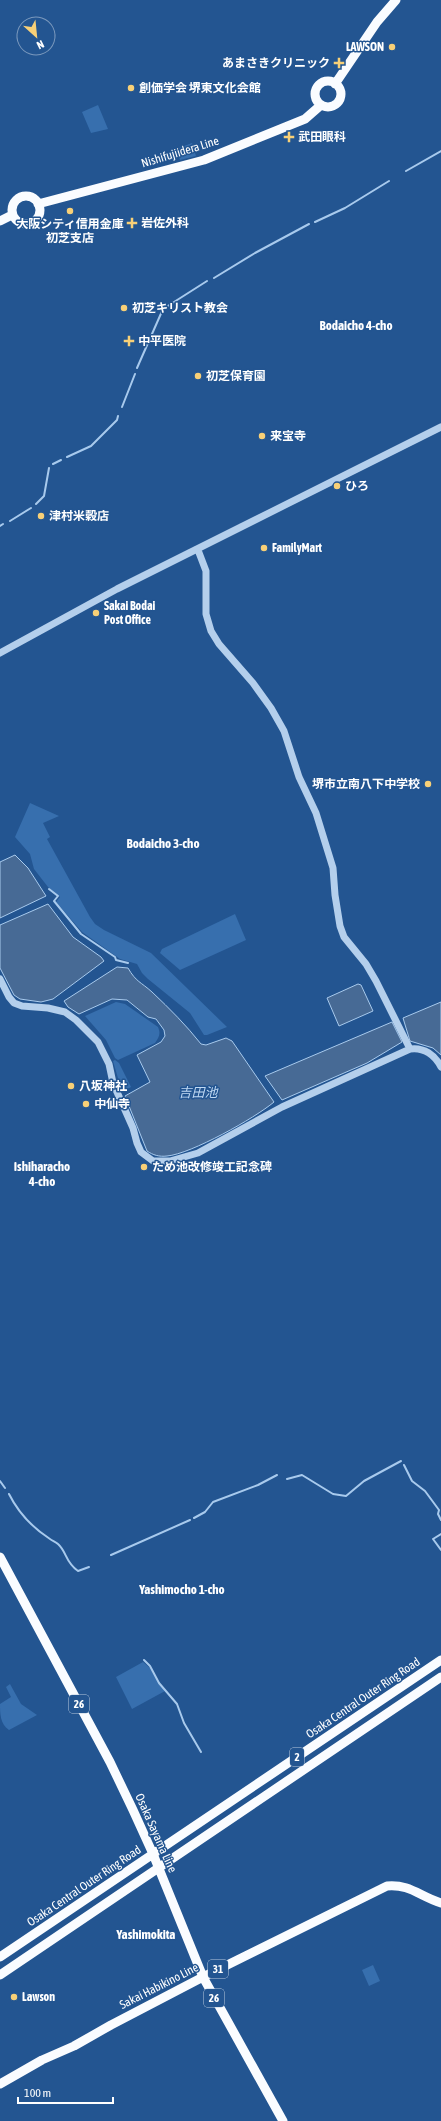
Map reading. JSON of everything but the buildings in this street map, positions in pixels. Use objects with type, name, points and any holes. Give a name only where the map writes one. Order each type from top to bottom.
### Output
[{"type":"main road","points":[[321,105],[315,96],[317,88],[323,82],[335,84],[377,22],[396,0]]},
{"type":"main road","name":"Nishifujiidera Line","points":[[38,204],[204,160],[305,119],[321,105],[329,107],[339,101],[340,89],[335,84]]},
{"type":"main road","points":[[27,196],[32,197],[38,204],[39,213],[31,223],[18,221],[12,215],[12,205],[18,198],[27,196]]},
{"type":"main road","points":[[0,221],[12,215]]},
{"type":"main road","name":"Osaka Sayama Line","points":[[0,1557],[110,1762],[153,1854],[203,1977],[282,2121]]},
{"type":"main road","name":"Osaka Central Outer Ring Road","points":[[0,1957],[441,1660]]},
{"type":"main road","name":"Osaka Central Outer Ring Road","points":[[0,1975],[441,1677]]},
{"type":"main road","name":"Sakai Habikino Line","points":[[0,2084],[42,2060],[74,2046],[203,1977],[387,1886],[409,1887],[429,1899],[441,1903]]},
{"type":"street","points":[[0,654],[111,592],[198,550],[441,427]]},
{"type":"street","points":[[198,550],[207,579],[206,614],[211,631],[219,644],[253,683],[271,708],[284,730],[299,777],[316,813],[333,868],[336,903],[340,926],[344,937],[366,964],[410,1049]]},
{"type":"street","points":[[0,979],[9,997],[14,1003],[22,1006],[62,1010],[76,1020],[98,1042],[109,1064],[113,1083],[133,1128],[141,1152],[153,1161],[170,1161],[198,1153],[282,1107],[410,1049],[418,1048],[431,1054],[441,1067]]},
{"type":"shaded area","points":[[98,105],[108,129],[91,133],[82,112]]},
{"type":"shaded area","points":[[192,143],[196,156],[180,160],[178,152],[179,148]]},
{"type":"shaded area","points":[[30,803],[59,816],[43,823],[50,837],[47,839],[95,924],[151,953],[227,1027],[204,1035],[190,1013],[148,979],[142,973],[137,964],[120,959],[82,932],[56,902],[60,897],[48,887],[34,869],[30,854],[15,837]]},
{"type":"shaded area","points":[[235,914],[246,940],[180,970],[160,953],[162,949]]},
{"type":"shaded area","points":[[116,1002],[125,1004],[158,1027],[159,1032],[155,1043],[118,1060],[115,1058],[106,1040],[85,1016]]},
{"type":"shaded area","points":[[115,1060],[119,1063],[131,1087],[122,1092],[113,1061]]},
{"type":"shaded area","points":[[143,1662],[150,1668],[165,1691],[132,1709],[116,1677]]},
{"type":"shaded area","points":[[10,1684],[21,1704],[37,1715],[9,1730],[2,1722],[0,1715],[0,1704],[11,1697],[6,1687]]},
{"type":"shaded area","points":[[373,1965],[380,1981],[369,1986],[362,1970]]},
{"type":"water","points":[[15,855],[28,868],[46,896],[0,918],[0,862]]},
{"type":"water","points":[[48,904],[73,937],[101,957],[104,961],[53,999],[41,1002],[20,999],[14,995],[0,968],[0,925]]},
{"type":"water","name":"吉田池","points":[[117,967],[128,968],[136,979],[152,992],[190,1030],[201,1044],[206,1045],[226,1038],[232,1041],[274,1102],[238,1126],[191,1149],[178,1154],[164,1156],[152,1154],[147,1151],[125,1096],[150,1082],[137,1055],[161,1042],[165,1036],[164,1030],[156,1019],[148,1017],[127,1000],[112,999],[79,1014],[68,1007],[64,1001]]},
{"type":"water","points":[[358,984],[361,985],[373,1011],[339,1026],[327,998]]},
{"type":"water","points":[[441,1002],[441,1055],[433,1048],[410,1041],[403,1018]]},
{"type":"water","points":[[392,1022],[402,1042],[367,1063],[282,1100],[265,1076]]},
{"type":"waterway","points":[[406,171],[441,151]]},
{"type":"waterway","points":[[315,222],[345,208],[389,181]]},
{"type":"waterway","points":[[214,278],[255,253],[309,224]]},
{"type":"waterway","points":[[137,368],[163,309],[207,281]]},
{"type":"waterway","points":[[122,407],[135,374]]},
{"type":"waterway","points":[[67,457],[91,446],[117,420],[118,416]]},
{"type":"waterway","points":[[53,464],[61,460]]},
{"type":"waterway","points":[[36,504],[44,496],[49,468]]},
{"type":"waterway","points":[[10,521],[31,508]]},
{"type":"waterway","points":[[49,889],[58,896],[54,901],[81,934],[115,957],[116,960],[128,963]]},
{"type":"waterway","points":[[287,1479],[302,1475],[333,1494],[346,1496],[364,1481],[401,1461]]},
{"type":"waterway","points":[[404,1465],[412,1481],[425,1491],[439,1510],[438,1514],[441,1520]]},
{"type":"waterway","points":[[194,1518],[205,1512],[213,1502],[258,1485],[277,1475]]},
{"type":"waterway","points":[[0,1481],[5,1488]]},
{"type":"waterway","points":[[9,1494],[26,1519],[61,1547],[68,1561],[74,1568],[78,1571],[89,1567]]},
{"type":"waterway","points":[[111,1555],[190,1520]]},
{"type":"waterway","points":[[441,1534],[433,1539],[441,1550]]},
{"type":"waterway","points":[[144,1660],[150,1666],[159,1683],[177,1704],[184,1723],[201,1752]]},
{"type":"place","name":"LAWSON","points":[[392,47]]},
{"type":"place","name":"あまさきクリニック","points":[[339,63]]},
{"type":"place","name":"創価学会 堺東文化会館","points":[[131,88]]},
{"type":"place","name":"武田眼科","points":[[289,137]]},
{"type":"place","name":"大阪シティ信用金庫 初芝支店","points":[[70,211]]},
{"type":"place","name":"岩佐外科","points":[[132,223]]},
{"type":"place","name":"初芝キリスト教会","points":[[124,308]]},
{"type":"place","name":"中平医院","points":[[129,341]]},
{"type":"place","name":"初芝保育園","points":[[198,376]]},
{"type":"place","name":"来宝寺","points":[[262,436]]},
{"type":"place","name":"ひろ","points":[[337,486]]},
{"type":"place","name":"津村米穀店","points":[[41,516]]},
{"type":"place","name":"FamilyMart","points":[[264,548]]},
{"type":"place","name":"Sakai Bodai Post Office","points":[[96,613]]},
{"type":"place","name":"堺市立南八下中学校","points":[[428,784]]},
{"type":"place","name":"八坂神社","points":[[71,1086]]},
{"type":"place","name":"中仙寺","points":[[86,1104]]},
{"type":"place","name":"ため池改修竣工記念碑","points":[[144,1167]]},
{"type":"place","name":"Lawson","points":[[14,1997]]},
{"type":"district","name":"Bodaicho 4-cho","points":[[356,325]]},
{"type":"district","name":"Bodaicho 3-cho","points":[[163,843]]},
{"type":"district","name":"Ishiharacho 4-cho","points":[[42,1174]]},
{"type":"district","name":"Yashimocho 1-cho","points":[[182,1589]]},
{"type":"district","name":"Yashimokita","points":[[146,1934]]}]
